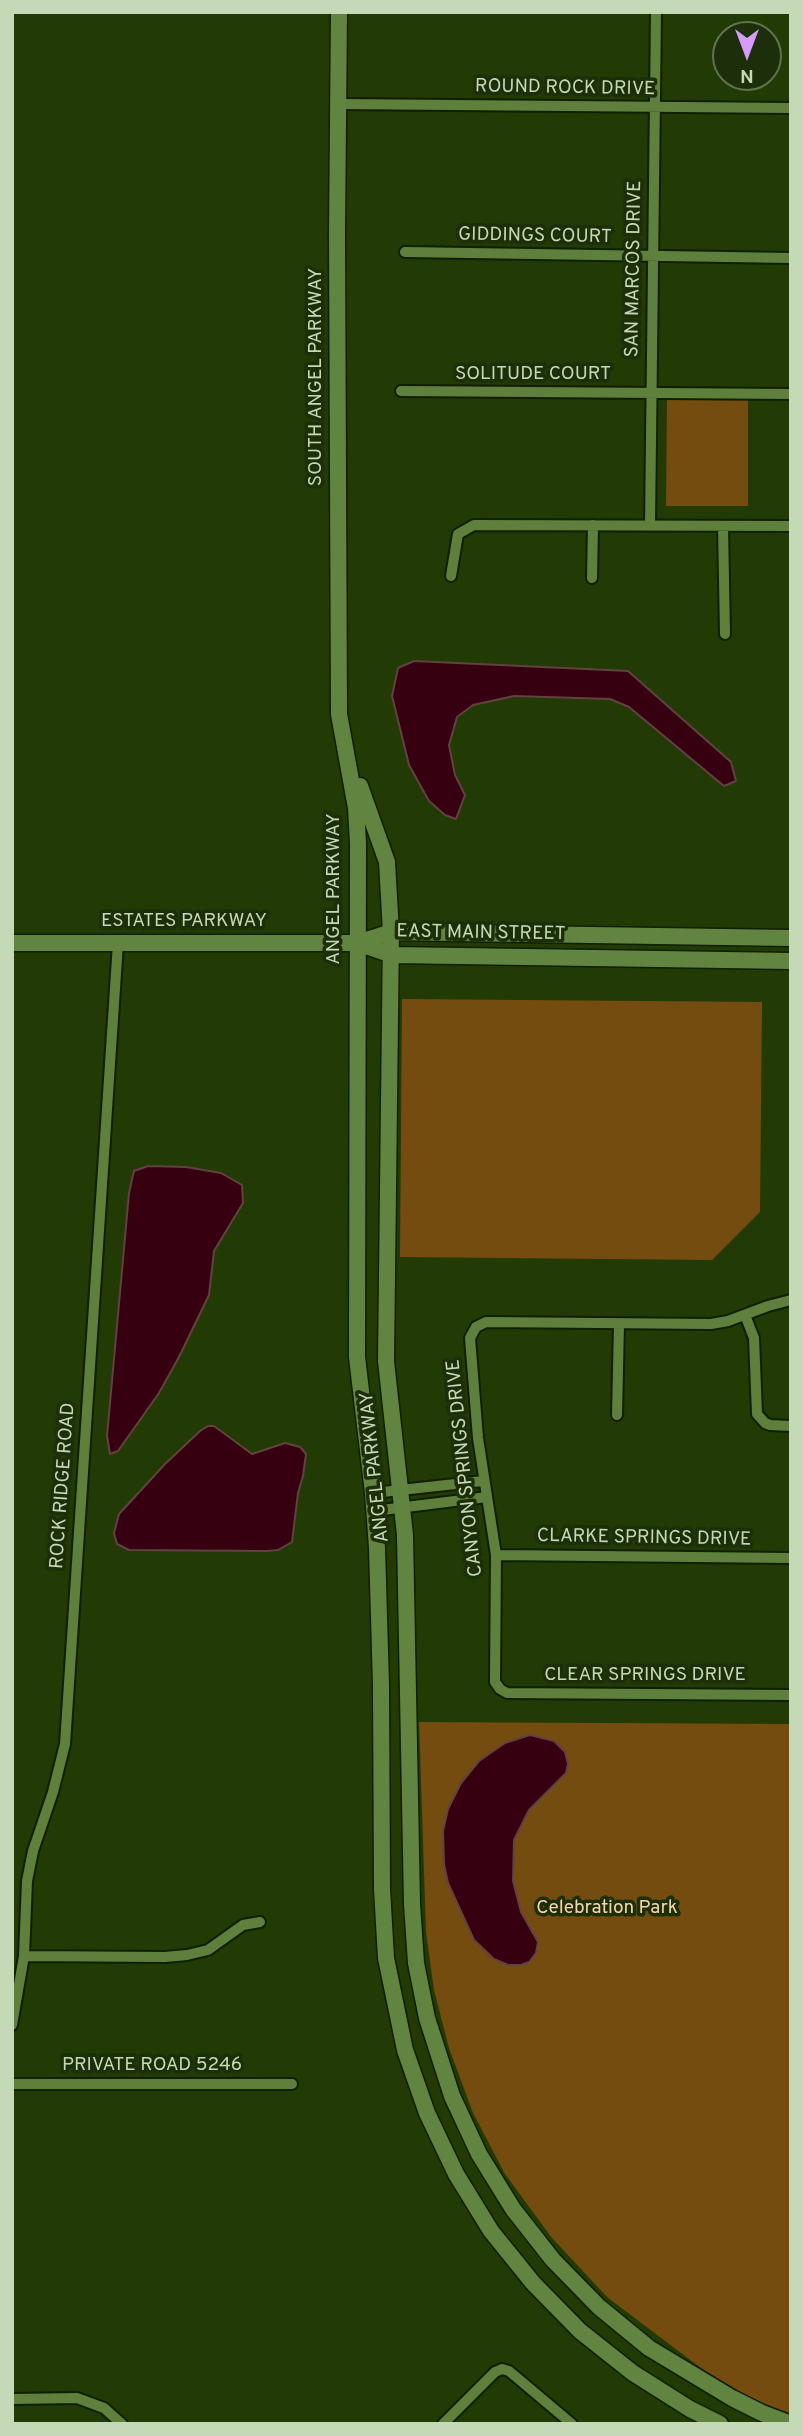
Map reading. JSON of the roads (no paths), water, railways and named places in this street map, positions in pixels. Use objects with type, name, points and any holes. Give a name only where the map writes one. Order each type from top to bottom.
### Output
[{"type":"main road","name":"SOUTH ANGEL PARKWAY","points":[[339,12],[338,637],[339,714],[344,741]]},
{"type":"main road","name":"ANGEL PARKWAY","points":[[344,741],[387,862],[393,955],[386,1360],[402,1508],[408,1612],[414,1942],[427,2018],[452,2096],[479,2154],[513,2209],[553,2260],[598,2307],[649,2348],[704,2382],[762,2413],[791,2424]]},
{"type":"main road","name":"ANGEL PARKWAY","points":[[344,741],[356,808],[357,1357],[374,1511],[381,1685],[382,1889],[386,1958],[405,2050],[427,2113],[456,2174],[484,2219],[533,2283],[580,2331],[633,2373],[690,2409],[720,2424]]},
{"type":"main road","name":"EAST MAIN STREET","points":[[357,943],[391,932],[791,938]]},
{"type":"main road","points":[[527,957],[615,947],[623,941],[624,935]]},
{"type":"main road","name":"ESTATES PARKWAY","points":[[12,943],[357,943]]},
{"type":"main road","name":"EAST MAIN STREET","points":[[357,943],[393,955],[791,961]]},
{"type":"street","name":"SAN MARCOS DRIVE","points":[[650,525],[656,12]]},
{"type":"street","name":"ROUND ROCK DRIVE","points":[[339,104],[791,108]]},
{"type":"street","name":"GIDDINGS COURT","points":[[405,253],[791,258]]},
{"type":"street","name":"SOLITUDE COURT","points":[[401,391],[791,394]]},
{"type":"street","points":[[451,576],[458,534],[474,525],[791,526]]},
{"type":"street","points":[[592,578],[593,525]]},
{"type":"street","points":[[723,526],[724,634]]},
{"type":"street","name":"ROCK RIDGE ROAD","points":[[12,2025],[24,1956],[27,1881],[33,1851],[53,1792],[65,1744],[118,943]]},
{"type":"street","points":[[617,1415],[619,1324],[702,1325],[728,1321],[791,1300]]},
{"type":"street","points":[[746,1315],[754,1338],[757,1414],[770,1425],[791,1426]]},
{"type":"street","name":"CANYON SPRINGS DRIVE","points":[[499,1689],[495,1682],[496,1555],[483,1481],[470,1338],[476,1327],[486,1322],[619,1324]]},
{"type":"street","points":[[373,1493],[483,1481]]},
{"type":"street","points":[[374,1511],[486,1497]]},
{"type":"street","name":"CLARKE SPRINGS DRIVE","points":[[496,1555],[791,1558]]},
{"type":"street","name":"CLEAR SPRINGS DRIVE","points":[[499,1689],[507,1693],[791,1695]]},
{"type":"street","points":[[24,1956],[187,1955],[208,1950],[243,1925],[260,1922]]},
{"type":"street","name":"PRIVATE ROAD 5246","points":[[12,2084],[292,2084]]},
{"type":"street","points":[[443,2424],[495,2372],[502,2370],[509,2371],[572,2424]]},
{"type":"street","points":[[12,2399],[77,2398],[104,2407],[121,2424]]},
{"type":"park label","name":"Celebration Park","points":[[607,1909]]}]
